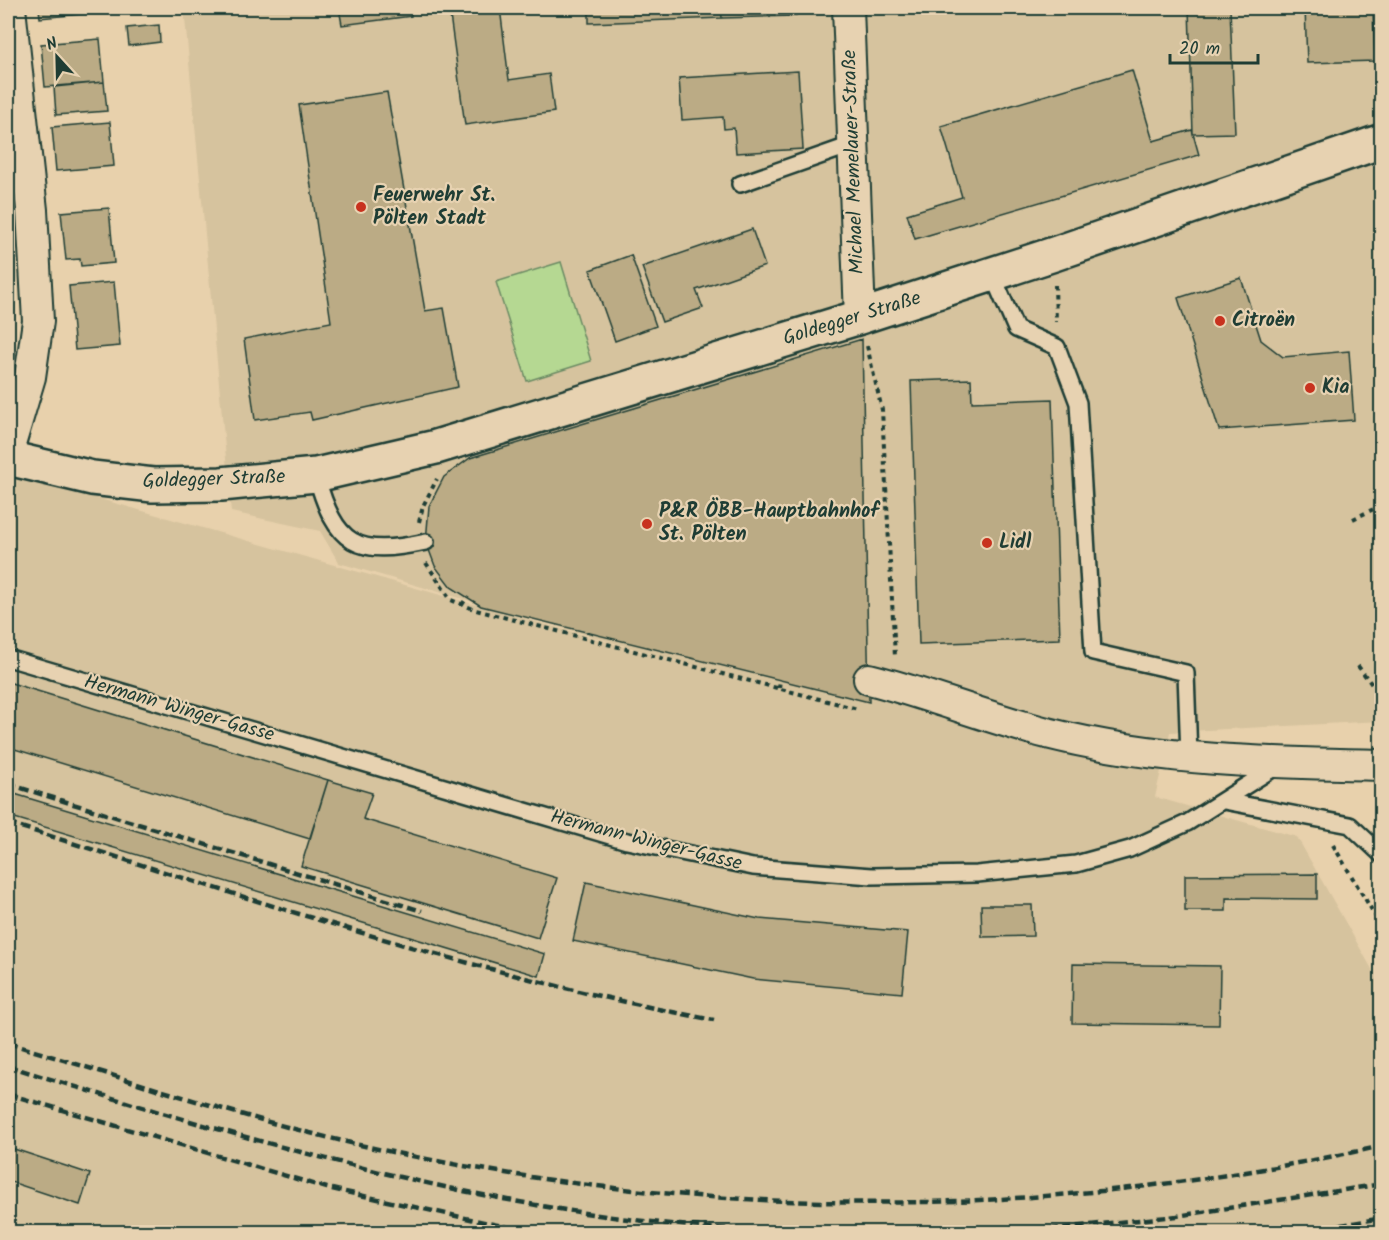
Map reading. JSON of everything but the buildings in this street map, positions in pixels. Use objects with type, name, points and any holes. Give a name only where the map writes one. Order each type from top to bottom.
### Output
[{"type":"main road","name":"Goldegger Straße","points":[[8,458],[92,478],[153,485],[221,484],[316,475],[436,447],[860,317],[1054,254],[1382,141]]},
{"type":"street","points":[[8,451],[30,377],[38,321],[32,210],[9,8]]},
{"type":"street","name":"Michael Memelauer-Straße","points":[[848,8],[860,317]]},
{"type":"street","points":[[883,683],[1047,733],[1121,748],[1282,763],[1382,765]]},
{"type":"lane","points":[[740,184],[854,144]]},
{"type":"lane","points":[[992,274],[1016,329],[1056,347],[1078,403],[1093,652],[1186,673],[1190,756]]},
{"type":"lane","points":[[316,475],[322,497],[345,536],[353,542],[368,548],[394,549],[422,543]]},
{"type":"lane","name":"Hermann Winger-Gasse","points":[[8,658],[627,841],[753,867],[872,876],[977,874],[1076,864],[1130,849],[1187,824],[1282,763]]},
{"type":"lane","points":[[1224,801],[1350,825],[1382,855]]},
{"type":"path","points":[[1054,254],[1056,347]]},
{"type":"path","points":[[860,317],[882,410],[883,683]]},
{"type":"path","points":[[436,447],[442,470],[423,506],[422,543],[441,588],[451,600],[462,605],[870,712]]},
{"type":"path","points":[[1353,519],[1382,506]]},
{"type":"path","points":[[462,605],[467,597]]},
{"type":"path","points":[[1358,666],[1382,698]]},
{"type":"path","points":[[779,688],[780,680]]},
{"type":"path","points":[[1331,842],[1382,927]]},
{"type":"shaded area","points":[[184,8],[1381,8],[1381,721],[1170,732],[1155,797],[1297,837],[1377,978],[1381,977],[1381,1232],[8,1232],[8,473],[767,687],[339,563],[320,531],[231,512]]},
{"type":"green space","points":[[561,262],[591,361],[527,381],[496,282]]},
{"type":"railway","points":[[8,784],[422,911]]},
{"type":"railway","points":[[8,823],[358,932],[446,957],[624,1002],[714,1020]]},
{"type":"railway","points":[[8,1043],[221,1108],[351,1143],[481,1169],[610,1187],[738,1199],[866,1203],[995,1199],[1123,1189],[1252,1171],[1382,1146]]},
{"type":"railway","points":[[8,1066],[298,1151],[396,1176],[495,1197],[595,1214],[695,1226],[795,1232]]},
{"type":"railway","points":[[8,1094],[327,1188],[530,1232]]},
{"type":"railway","points":[[1023,1232],[1177,1216],[1382,1184]]},
{"type":"railway","points":[[1300,1232],[1382,1218]]},
{"type":"place","name":"Feuerwehr St. Pölten Stadt","points":[[361,207]]},
{"type":"place","name":"Citroën","points":[[1220,321]]},
{"type":"place","name":"Kia","points":[[1310,388]]},
{"type":"place","name":"P&R ÖBB-Hauptbahnhof St. Pölten","points":[[647,524]]},
{"type":"place","name":"Lidl","points":[[987,543]]}]
